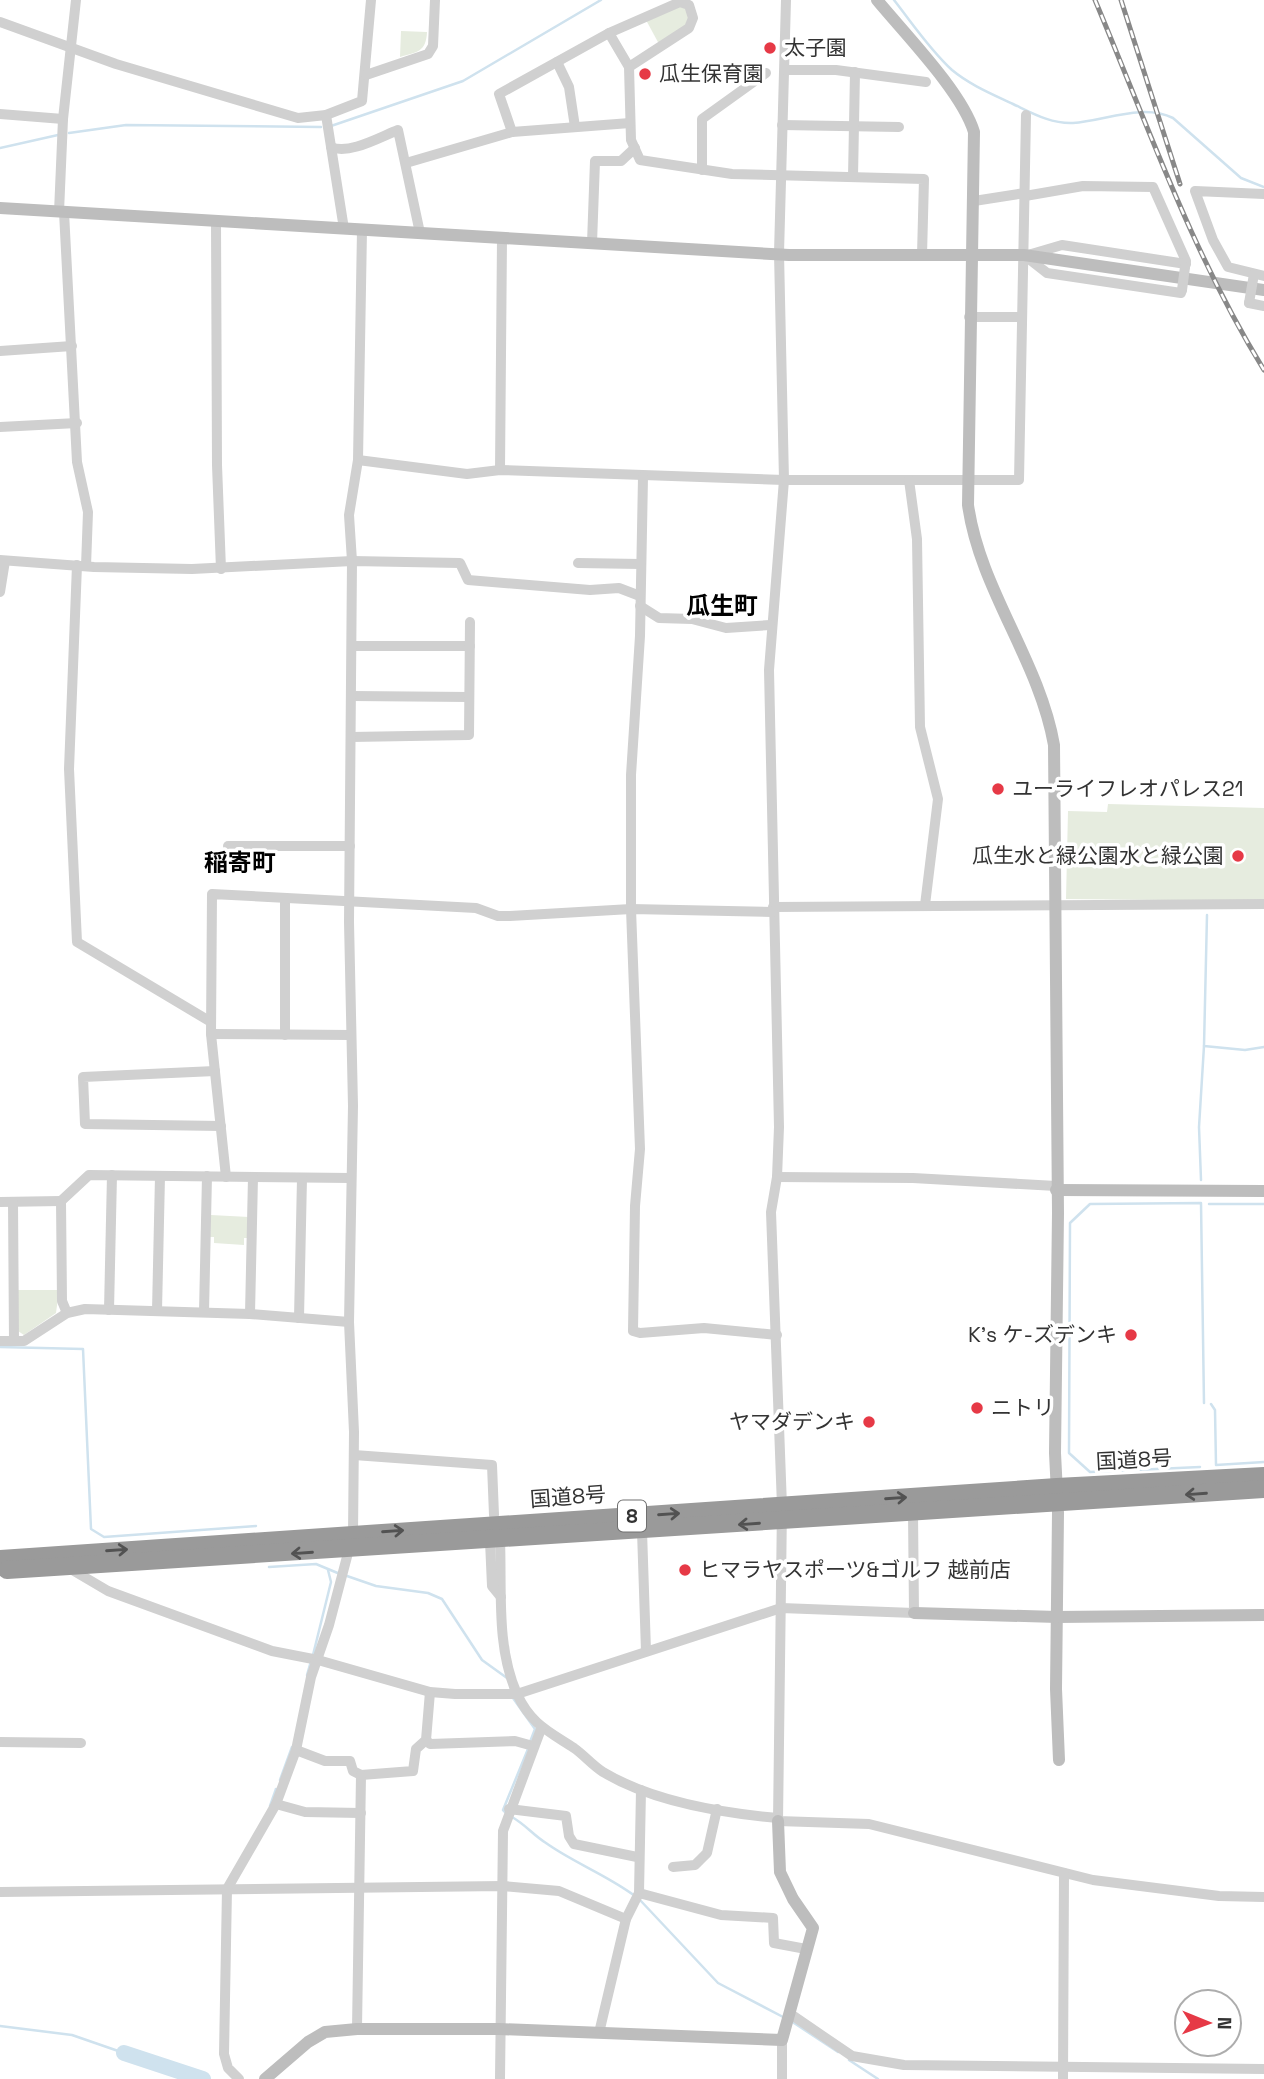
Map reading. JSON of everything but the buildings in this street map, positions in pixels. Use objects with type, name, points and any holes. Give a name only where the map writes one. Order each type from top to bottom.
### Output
[{"type":"highway","name":"国道8号","points":[[0,1559],[351,1542],[781,1514],[1057,1495],[1264,1476]]},
{"type":"highway","name":"国道8号","points":[[0,1571],[69,1568],[351,1542],[495,1544],[642,1531],[781,1514],[912,1513],[1057,1495],[1264,1489]]},
{"type":"street","points":[[76,0],[64,119],[61,212],[77,423],[77,462],[88,512],[69,769],[78,942],[211,1022]]},
{"type":"street","points":[[0,22],[72,48],[298,118],[326,115],[362,101],[372,0]]},
{"type":"street","points":[[366,75],[428,54],[432,46],[435,0]]},
{"type":"street","points":[[782,2079],[782,2040],[813,1928],[793,1899],[780,1872],[778,1820],[781,1514],[771,1212],[777,1177],[779,1127],[770,625],[784,480],[779,253],[786,0]]},
{"type":"street","points":[[877,0],[947,86],[971,122],[975,145],[966,480],[971,524],[977,548],[1040,693],[1051,725],[1056,767],[1059,1760]]},
{"type":"street","points":[[512,132],[499,94],[609,33],[680,2],[689,5],[693,18],[689,28],[629,67]]},
{"type":"street","points":[[609,33],[629,67],[631,140],[644,162],[781,176],[924,179],[922,255]]},
{"type":"street","points":[[557,62],[569,88],[575,127]]},
{"type":"street","points":[[785,70],[855,72],[926,82]]},
{"type":"street","points":[[853,177],[855,72]]},
{"type":"street","points":[[702,170],[702,119],[766,74]]},
{"type":"street","points":[[0,114],[64,119]]},
{"type":"street","points":[[326,115],[344,229]]},
{"type":"street","points":[[358,460],[467,474],[500,470],[784,480],[1019,480],[1026,255],[1026,115]]},
{"type":"street","points":[[406,163],[512,132],[630,123]]},
{"type":"street","points":[[782,125],[899,127]]},
{"type":"street","points":[[331,147],[338,150],[350,147],[398,130],[420,233]]},
{"type":"street","points":[[592,243],[595,161],[621,162],[635,148]]},
{"type":"street","points":[[974,201],[1109,184],[1153,187],[1185,266],[1182,290],[1181,293],[1047,273],[1026,255]]},
{"type":"street","points":[[1264,194],[1195,191],[1213,240],[1228,267],[1245,269],[1259,275],[1249,303],[1264,306]]},
{"type":"street","points":[[0,208],[779,253],[1026,255],[1264,290]]},
{"type":"street","points":[[216,221],[217,466],[221,569]]},
{"type":"street","points":[[239,2079],[228,2068],[224,2054],[227,1889],[276,1804],[296,1750],[351,1542],[354,1455],[349,1322],[352,561],[349,514],[358,460],[362,230]]},
{"type":"street","points":[[500,470],[502,238]]},
{"type":"street","points":[[1026,255],[1062,245],[1185,266]]},
{"type":"street","points":[[969,317],[1022,317]]},
{"type":"street","points":[[0,351],[72,346]]},
{"type":"street","points":[[0,428],[77,423]]},
{"type":"street","points":[[643,477],[631,775],[631,909],[640,1149],[635,1206],[633,1331],[640,1334],[705,1328],[777,1335]]},
{"type":"street","points":[[909,480],[917,539],[920,727],[938,799],[925,905]]},
{"type":"street","points":[[0,592],[2,561],[221,569],[352,561],[460,564],[468,580],[590,590],[619,588],[640,601],[659,618],[692,619],[726,628],[770,625]]},
{"type":"street","points":[[578,563],[641,564]]},
{"type":"street","points":[[351,737],[469,735],[470,622]]},
{"type":"street","points":[[352,646],[470,646]]},
{"type":"street","points":[[352,696],[469,697]]},
{"type":"street","points":[[228,846],[350,846]]},
{"type":"street","points":[[226,1177],[211,1034],[212,894],[476,908],[498,916],[631,909],[1264,904]]},
{"type":"street","points":[[285,898],[285,1035]]},
{"type":"street","points":[[211,1034],[351,1035]]},
{"type":"street","points":[[215,1071],[83,1077],[85,1124],[220,1126]]},
{"type":"street","points":[[0,1202],[61,1201],[89,1175],[351,1178]]},
{"type":"street","points":[[109,1310],[112,1175]]},
{"type":"street","points":[[157,1311],[160,1176]]},
{"type":"street","points":[[204,1312],[207,1176]]},
{"type":"street","points":[[250,1314],[253,1177]]},
{"type":"street","points":[[777,1177],[913,1178],[1056,1188],[1264,1191]]},
{"type":"street","points":[[299,1318],[302,1178]]},
{"type":"street","points":[[61,1201],[62,1301],[67,1313]]},
{"type":"street","points":[[13,1202],[14,1341]]},
{"type":"street","points":[[0,1341],[24,1341],[67,1313],[85,1309],[250,1314],[349,1322]]},
{"type":"street","points":[[354,1455],[492,1465],[494,1515]]},
{"type":"street","points":[[912,1513],[914,1613]]},
{"type":"street","points":[[642,1531],[646,1651]]},
{"type":"street","points":[[495,1544],[504,1654],[517,1694],[541,1729],[575,1749],[600,1771],[641,1790],[716,1809],[778,1820],[869,1824],[1093,1880],[1219,1896],[1264,1897]]},
{"type":"street","points":[[69,1568],[108,1591],[272,1651],[318,1660],[357,1674],[430,1692],[517,1694],[781,1608],[1057,1617],[1264,1615]]},
{"type":"street","points":[[296,1750],[325,1761],[351,1761],[353,1772],[361,1775],[414,1771],[416,1749],[425,1740],[430,1692]]},
{"type":"street","points":[[500,2079],[503,1831],[541,1729]]},
{"type":"street","points":[[425,1740],[430,1744],[515,1741],[533,1746]]},
{"type":"street","points":[[0,1742],[81,1743]]},
{"type":"street","points":[[357,2029],[361,1775]]},
{"type":"street","points":[[599,2033],[626,1919],[639,1893],[637,1857],[641,1790]]},
{"type":"street","points":[[276,1804],[305,1812],[360,1812]]},
{"type":"street","points":[[509,1809],[566,1816],[569,1836],[574,1844],[637,1857]]},
{"type":"street","points":[[673,1867],[695,1865],[707,1853],[716,1809]]},
{"type":"street","points":[[1063,2079],[1065,1873]]},
{"type":"street","points":[[0,1892],[503,1886],[559,1891],[626,1919]]},
{"type":"street","points":[[639,1893],[721,1915],[773,1918],[774,1943],[806,1950]]},
{"type":"street","points":[[789,2013],[852,2056],[904,2065],[1264,2068]]},
{"type":"street","points":[[265,2079],[292,2055],[325,2032],[357,2029],[499,2029],[782,2040]]},
{"type":"shaded area","points":[[683,5],[687,7],[690,20],[688,25],[659,44],[646,20]]},
{"type":"shaded area","points":[[401,31],[427,32],[425,44],[416,52],[400,57]]},
{"type":"shaded area","points":[[1108,804],[1264,808],[1264,901],[1066,899],[1068,811],[1107,812]]},
{"type":"shaded area","points":[[211,1215],[249,1217],[248,1238],[244,1238],[244,1245],[214,1243],[214,1237],[210,1237]]},
{"type":"shaded area","points":[[18,1290],[59,1290],[56,1313],[24,1335],[18,1331]]},
{"type":"waterway","points":[[331,126],[463,81],[601,0]]},
{"type":"waterway","points":[[894,0],[944,62],[981,89],[1057,122],[1085,122],[1136,112],[1173,118],[1241,178],[1264,187]]},
{"type":"waterway","points":[[69,133],[126,125],[321,127]]},
{"type":"waterway","points":[[0,148],[58,135]]},
{"type":"waterway","points":[[1207,915],[1204,1046],[1245,1050],[1264,1047]]},
{"type":"waterway","points":[[1201,1180],[1199,1127],[1204,1046]]},
{"type":"waterway","points":[[1200,1467],[1090,1472],[1069,1453],[1070,1223],[1090,1204],[1201,1203],[1204,1403]]},
{"type":"waterway","points":[[1209,1204],[1264,1204]]},
{"type":"waterway","points":[[0,1347],[83,1349],[91,1529],[104,1537],[256,1526]]},
{"type":"waterway","points":[[1211,1404],[1215,1410],[1216,1465],[1264,1462]]},
{"type":"waterway","points":[[269,1567],[316,1564],[340,1574]]},
{"type":"waterway","points":[[313,1655],[331,1582],[328,1570]]},
{"type":"waterway","points":[[347,1576],[376,1586],[428,1593],[442,1599],[482,1660],[507,1678]]},
{"type":"waterway","points":[[307,1675],[311,1661]]},
{"type":"waterway","points":[[513,1698],[535,1729],[530,1742]]},
{"type":"waterway","points":[[280,1780],[292,1747]]},
{"type":"waterway","points":[[506,1813],[503,1810],[528,1749]]},
{"type":"waterway","points":[[270,1806],[276,1789]]},
{"type":"waterway","points":[[512,1817],[541,1840],[635,1896]]},
{"type":"waterway","points":[[640,1900],[718,1983],[785,2018]]},
{"type":"waterway","points":[[791,2021],[838,2052]]},
{"type":"waterway","points":[[0,2026],[72,2035],[124,2053]]},
{"type":"waterway","points":[[124,2053],[203,2079]]},
{"type":"waterway","points":[[849,2060],[878,2079]]},
{"type":"railway","points":[[1095,0],[1193,235],[1238,326],[1264,370]]},
{"type":"railway","points":[[1121,0],[1180,184]]},
{"type":"place","name":"太子園","points":[[770,48]]},
{"type":"place","name":"瓜生保育園","points":[[645,74]]},
{"type":"place","name":"ユーライフレオパレス21","points":[[998,789]]},
{"type":"place","name":"瓜生水と緑公園水と緑公園","points":[[1238,856]]},
{"type":"place","name":"K's ケ-ズデンキ","points":[[1131,1335]]},
{"type":"place","name":"ニトリ","points":[[977,1408]]},
{"type":"place","name":"ヤマダデンキ","points":[[869,1422]]},
{"type":"place","name":"ヒマラヤスポーツ&ゴルフ 越前店","points":[[685,1570]]},
{"type":"district","name":"瓜生町","points":[[722,606]]},
{"type":"district","name":"稲寄町","points":[[240,863]]}]
